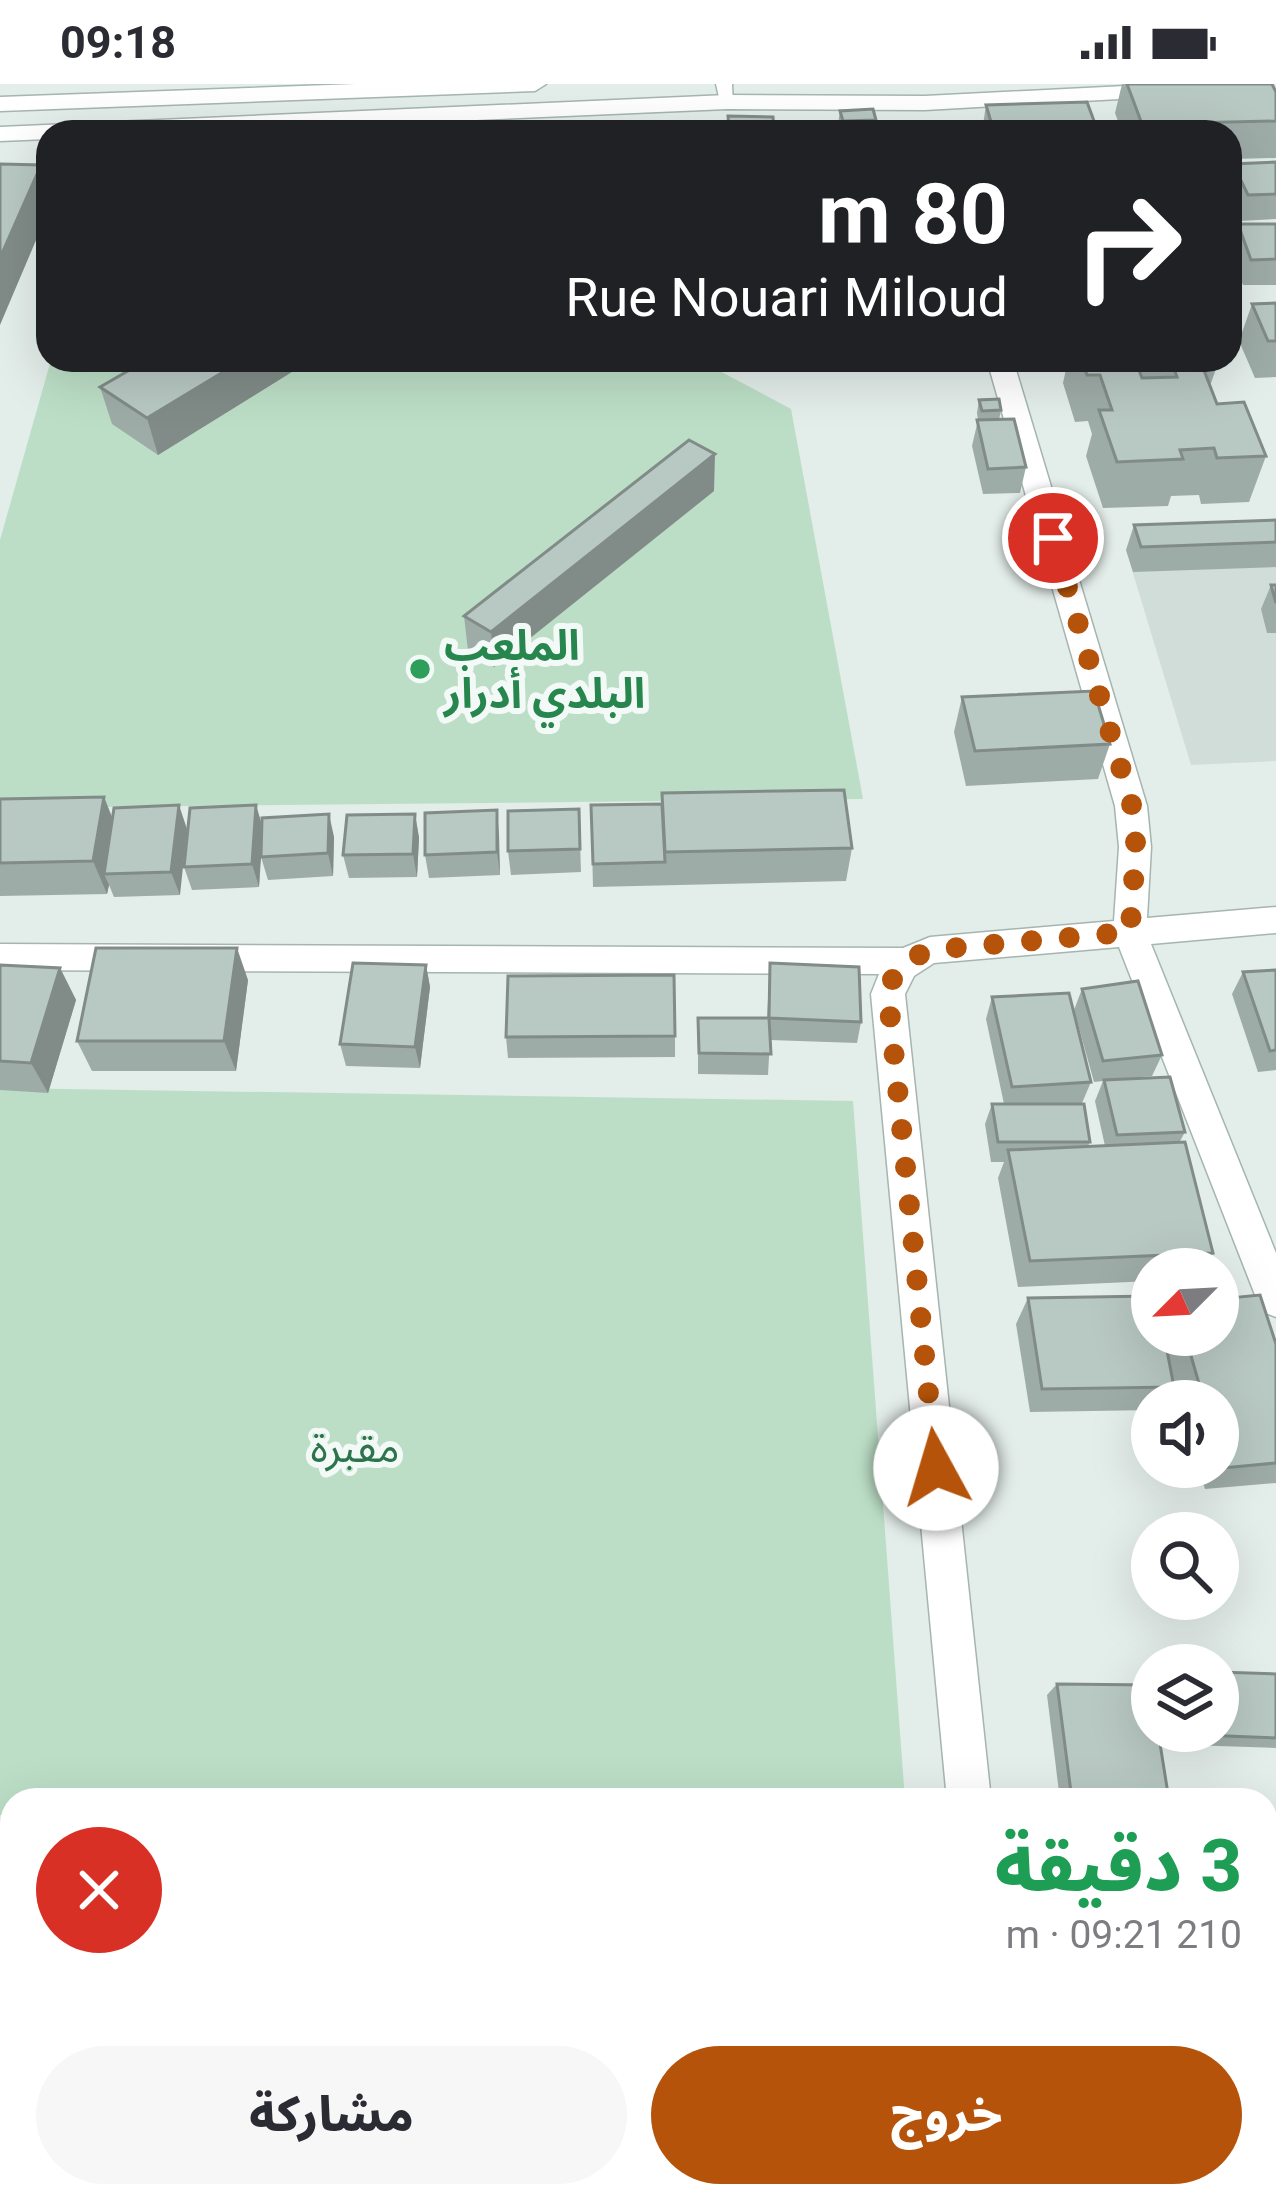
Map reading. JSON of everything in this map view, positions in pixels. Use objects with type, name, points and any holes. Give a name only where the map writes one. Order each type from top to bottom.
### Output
[{"type":"street","points":[[36,132],[3,134],[9,97],[535,84]]},
{"type":"street","points":[[309,89],[295,120],[725,93],[1182,88]]},
{"type":"street","points":[[1004,372],[1132,806],[1136,847],[1130,932],[1276,1300]]},
{"type":"street","points":[[968,1788],[888,994],[892,974],[904,962],[930,950],[1276,920]]},
{"type":"street","points":[[0,957],[784,956],[904,962]]},
{"type":"shaded area","points":[[1276,545],[1276,761],[1191,765],[1126,550]]},
{"type":"green space","name":"الملعب البلدي أدرار","points":[[48,372],[722,372],[791,409],[863,799],[0,808],[0,540]]},
{"type":"green space","name":"مقبرة","points":[[0,1088],[853,1101],[904,1788],[0,1788]]},
{"type":"building","points":[[1127,84],[1272,84],[1276,92],[1276,121],[1140,120]]},
{"type":"building","points":[[1087,102],[1094,120],[990,120],[986,105]]},
{"type":"building","points":[[873,109],[876,120],[843,120],[840,111]]},
{"type":"building","points":[[728,116],[773,120],[728,120]]},
{"type":"building","points":[[1276,162],[1276,194],[1248,195],[1242,164]]},
{"type":"building","points":[[0,164],[36,165],[36,176],[0,258]]},
{"type":"building","points":[[1242,224],[1276,224],[1276,259],[1251,260]]},
{"type":"building","points":[[1276,303],[1276,341],[1268,341],[1252,304]]},
{"type":"building","points":[[126,372],[223,372],[147,418],[100,387]]},
{"type":"building","points":[[1140,372],[1142,378],[1205,372],[1217,404],[1244,402],[1266,456],[1217,458],[1214,448],[1180,450],[1183,459],[1117,462],[1099,410],[1112,410],[1100,375],[1087,375]]},
{"type":"building","points":[[999,399],[1001,410],[982,411],[979,400]]},
{"type":"building","points":[[1014,419],[1026,467],[988,469],[977,420]]},
{"type":"building","points":[[689,440],[715,454],[491,632],[464,616]]},
{"type":"building","points":[[1276,520],[1276,542],[1141,547],[1134,525]]},
{"type":"building","points":[[1094,691],[1110,744],[975,751],[962,697]]},
{"type":"building","points":[[844,790],[852,848],[665,852],[662,793]]},
{"type":"building","points":[[104,797],[93,861],[0,863],[0,799]]},
{"type":"building","points":[[662,804],[665,862],[593,864],[591,805]]},
{"type":"building","points":[[179,805],[171,872],[104,874],[114,808]]},
{"type":"building","points":[[256,805],[252,864],[184,867],[190,808]]},
{"type":"building","points":[[579,809],[580,849],[508,851],[508,811]]},
{"type":"building","points":[[497,810],[497,852],[425,855],[425,813]]},
{"type":"building","points":[[329,814],[328,853],[261,857],[262,818]]},
{"type":"building","points":[[415,814],[413,854],[343,855],[347,815]]},
{"type":"building","points":[[96,948],[237,948],[224,1041],[77,1041]]},
{"type":"building","points":[[353,963],[426,965],[415,1047],[340,1044]]},
{"type":"building","points":[[770,963],[859,967],[861,1022],[769,1018]]},
{"type":"building","points":[[0,965],[60,968],[31,1063],[0,1061]]},
{"type":"building","points":[[1276,970],[1276,1050],[1270,1051],[1243,972]]},
{"type":"building","points":[[674,975],[675,1036],[506,1037],[508,976]]},
{"type":"building","points":[[1138,981],[1162,1055],[1103,1061],[1082,989]]},
{"type":"building","points":[[1069,993],[1091,1082],[1012,1087],[992,997]]},
{"type":"building","points":[[698,1018],[769,1018],[771,1054],[699,1053]]},
{"type":"building","points":[[1170,1077],[1185,1132],[1117,1135],[1104,1080]]},
{"type":"building","points":[[992,1104],[1084,1104],[1090,1142],[998,1142]]},
{"type":"building","points":[[1185,1142],[1212,1248],[1131,1248],[1131,1257],[1030,1261],[1008,1150]]},
{"type":"building","points":[[1260,1295],[1276,1344],[1276,1463],[1239,1466],[1239,1380],[1198,1380],[1191,1356],[1239,1356],[1239,1297]]},
{"type":"building","points":[[1131,1296],[1131,1356],[1168,1356],[1173,1380],[1131,1380],[1131,1388],[1042,1389],[1028,1298]]},
{"type":"building","points":[[1239,1673],[1276,1674],[1276,1738],[1239,1737]]},
{"type":"building","points":[[1057,1684],[1131,1685],[1131,1752],[1161,1752],[1167,1788],[1070,1788]]},
{"type":"place","name":"الملعب البلدي أدرار","points":[[420,669]]},
{"type":"route","points":[[936,1468],[888,994],[892,974],[904,962],[930,950],[1130,932],[1136,847],[1132,806],[1053,538]]}]
